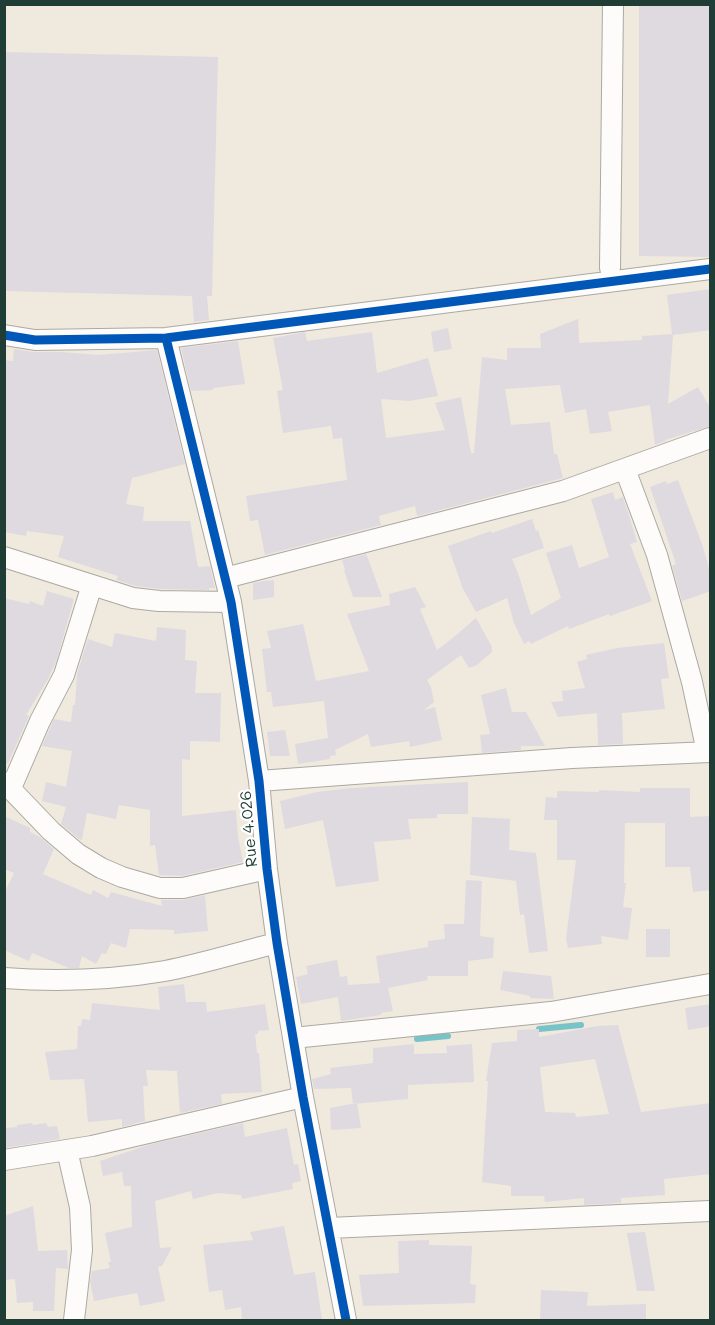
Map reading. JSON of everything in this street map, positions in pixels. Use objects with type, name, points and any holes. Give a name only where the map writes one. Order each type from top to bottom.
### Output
[{"type":"street","points":[[610,268],[614,4]]},
{"type":"street","points":[[4,335],[35,340],[166,338],[711,269]]},
{"type":"street","name":"Rue 4.026","points":[[166,338],[231,602],[260,781],[267,869],[277,943],[303,1097],[346,1320]]},
{"type":"street","points":[[225,578],[563,492],[711,438]]},
{"type":"street","points":[[260,781],[572,758],[709,752],[657,555],[625,469]]},
{"type":"street","points":[[4,556],[133,598],[159,602],[231,602]]},
{"type":"street","points":[[92,585],[64,675],[8,785],[51,831],[78,854],[122,877],[160,888],[183,888],[267,869]]},
{"type":"street","points":[[4,978],[67,980],[116,978],[166,970],[277,943]]},
{"type":"street","points":[[293,1038],[550,1012],[711,984]]},
{"type":"street","points":[[4,1160],[92,1146],[303,1097]]},
{"type":"street","points":[[68,1150],[80,1207],[82,1250],[74,1320]]},
{"type":"street","points":[[329,1228],[711,1211]]},
{"type":"building","points":[[639,4],[711,4],[711,257],[639,256]]},
{"type":"building","points":[[4,52],[218,57],[212,296],[207,296],[209,320],[194,322],[192,296],[4,291]]},
{"type":"building","points":[[711,289],[711,330],[673,335],[668,404],[698,387],[711,409],[711,426],[655,445],[650,405],[608,412],[612,431],[590,434],[586,409],[565,413],[560,385],[505,389],[511,425],[550,422],[554,454],[557,454],[563,478],[417,516],[415,506],[379,516],[381,525],[265,555],[258,520],[250,521],[246,496],[347,480],[342,438],[333,439],[331,426],[283,433],[277,391],[283,390],[273,338],[305,332],[307,341],[372,332],[377,373],[428,358],[438,396],[409,401],[381,399],[386,438],[445,430],[435,403],[461,397],[471,453],[474,453],[482,357],[507,360],[507,348],[541,348],[540,334],[578,319],[579,343],[642,340],[642,336],[672,334],[667,295]]},
{"type":"building","points":[[448,328],[452,349],[434,352],[431,332]]},
{"type":"building","points":[[238,341],[245,384],[213,388],[213,390],[191,391],[181,348]]},
{"type":"building","points":[[14,349],[98,355],[157,350],[185,464],[132,478],[126,504],[144,507],[143,521],[190,521],[198,567],[210,566],[215,588],[209,588],[209,590],[160,589],[136,586],[116,580],[118,576],[58,557],[64,536],[27,531],[26,536],[4,532],[4,360],[13,361]]},
{"type":"building","points":[[678,480],[711,575],[711,591],[682,601],[672,566],[676,564],[650,487],[666,481],[667,484]]},
{"type":"building","points":[[613,492],[615,500],[623,497],[637,542],[630,544],[652,601],[569,629],[568,626],[531,644],[529,641],[524,644],[514,623],[507,598],[476,612],[463,589],[448,546],[532,519],[544,548],[512,559],[531,615],[561,598],[546,553],[572,545],[579,568],[609,557],[591,499]]},
{"type":"building","points":[[366,554],[382,597],[353,597],[342,560]]},
{"type":"building","points":[[274,580],[274,597],[253,600],[253,583]]},
{"type":"building","points":[[415,587],[426,607],[420,609],[437,650],[476,618],[492,647],[492,652],[477,665],[469,668],[461,655],[427,680],[434,702],[424,710],[435,707],[442,740],[410,747],[409,741],[371,747],[368,734],[335,750],[336,755],[330,756],[330,759],[298,764],[295,744],[328,738],[324,701],[273,707],[271,692],[267,692],[262,649],[271,648],[267,631],[303,624],[316,681],[369,671],[347,614],[390,605],[389,594]]},
{"type":"building","points":[[47,591],[74,599],[56,662],[26,715],[29,716],[9,761],[4,767],[4,598],[29,604],[30,601],[43,606]]},
{"type":"building","points":[[157,627],[186,630],[185,660],[197,661],[195,693],[221,693],[220,742],[190,741],[190,760],[182,759],[182,816],[236,810],[243,862],[182,876],[159,875],[155,845],[150,846],[150,810],[119,805],[116,819],[87,813],[82,840],[61,824],[66,807],[42,801],[46,782],[66,787],[72,751],[42,746],[54,719],[71,722],[73,705],[75,705],[77,674],[88,639],[112,647],[115,633],[156,641]]},
{"type":"building","points":[[664,643],[669,678],[661,679],[665,709],[622,713],[623,744],[598,745],[597,713],[558,717],[551,702],[563,701],[562,691],[585,688],[577,662],[587,659],[586,655],[617,648]]},
{"type":"building","points":[[506,688],[512,712],[526,712],[545,746],[521,746],[521,750],[482,753],[480,735],[490,734],[481,695]]},
{"type":"building","points":[[285,730],[290,756],[270,756],[267,732]]},
{"type":"building","points":[[468,782],[468,814],[437,814],[437,818],[408,819],[411,839],[374,842],[379,881],[336,887],[323,820],[285,829],[280,801],[317,792],[351,788]]},
{"type":"building","points":[[640,788],[690,788],[690,817],[711,816],[711,890],[693,892],[690,867],[665,867],[665,823],[625,823],[624,883],[626,883],[623,907],[632,908],[628,940],[601,936],[602,944],[568,948],[566,939],[576,860],[557,860],[557,820],[544,820],[546,797],[557,798],[557,791],[640,792]]},
{"type":"building","points":[[4,816],[30,828],[30,832],[54,849],[43,874],[91,895],[93,890],[108,898],[111,892],[162,906],[161,900],[183,900],[205,895],[208,931],[174,934],[174,930],[130,929],[126,948],[111,943],[106,954],[102,953],[96,964],[82,956],[79,968],[69,968],[32,953],[29,961],[4,950],[4,894],[14,873],[4,869]]},
{"type":"building","points":[[472,817],[510,819],[509,850],[536,853],[548,951],[529,953],[524,914],[520,915],[516,881],[470,875]]},
{"type":"building","points":[[466,880],[482,881],[480,936],[494,938],[493,958],[468,961],[468,976],[427,976],[428,980],[388,988],[393,1011],[381,1013],[381,1015],[341,1021],[338,997],[301,1004],[296,977],[308,974],[306,966],[337,960],[340,977],[347,976],[348,985],[380,983],[376,956],[428,947],[428,941],[445,939],[444,924],[464,924]]},
{"type":"building","points":[[646,929],[670,929],[670,957],[646,957]]},
{"type":"building","points":[[503,971],[551,976],[554,999],[530,998],[530,996],[500,990]]},
{"type":"building","points":[[184,984],[186,1002],[206,1002],[207,1012],[265,1004],[269,1030],[258,1031],[258,1034],[255,1034],[262,1092],[221,1094],[222,1104],[180,1113],[177,1071],[146,1070],[148,1086],[143,1086],[145,1121],[122,1127],[122,1119],[88,1122],[84,1079],[50,1080],[45,1052],[77,1049],[78,1026],[81,1026],[82,1019],[90,1020],[92,1003],[160,1010],[158,987]]},
{"type":"building","points":[[711,1004],[711,1026],[688,1030],[685,1008]]},
{"type":"building","points":[[618,1025],[641,1112],[711,1103],[711,1174],[664,1179],[665,1195],[621,1198],[621,1203],[584,1205],[584,1198],[545,1202],[544,1196],[511,1196],[511,1186],[482,1182],[488,1081],[486,1081],[492,1043],[517,1041],[517,1030],[539,1029],[539,1037],[597,1026]],"holes":[[[595,1059],[609,1114],[576,1117],[575,1113],[545,1112],[540,1067]]]},
{"type":"building","points":[[414,1044],[414,1054],[447,1053],[446,1046],[472,1044],[474,1082],[408,1085],[408,1099],[353,1104],[351,1088],[314,1089],[312,1079],[331,1074],[330,1068],[373,1063],[373,1048]]},
{"type":"building","points":[[357,1103],[361,1128],[331,1130],[330,1108]]},
{"type":"building","points":[[32,1123],[33,1125],[46,1123],[48,1127],[57,1126],[60,1139],[4,1148],[4,1128]]},
{"type":"building","points":[[243,1123],[245,1137],[287,1128],[294,1165],[298,1164],[301,1181],[292,1183],[293,1189],[242,1199],[241,1195],[218,1193],[193,1199],[191,1191],[155,1201],[160,1248],[172,1247],[162,1266],[158,1267],[165,1301],[140,1306],[137,1293],[94,1301],[90,1282],[92,1271],[110,1268],[108,1262],[111,1262],[105,1233],[132,1227],[131,1186],[124,1186],[122,1172],[103,1176],[100,1161],[148,1145]]},
{"type":"building","points":[[33,1206],[38,1251],[67,1250],[68,1269],[56,1268],[54,1311],[33,1311],[33,1302],[17,1303],[15,1279],[4,1280],[4,1216]]},
{"type":"building","points":[[284,1226],[294,1275],[315,1272],[322,1320],[242,1320],[241,1307],[225,1310],[222,1290],[209,1292],[203,1245],[253,1240],[250,1232]]},
{"type":"building","points":[[645,1232],[655,1291],[637,1291],[627,1233]]},
{"type":"building","points":[[429,1240],[429,1245],[472,1246],[470,1284],[476,1285],[475,1303],[363,1306],[359,1275],[399,1273],[398,1241]]},
{"type":"building","points":[[541,1290],[588,1292],[587,1306],[646,1304],[646,1319],[540,1320]]},
{"type":"waterway","points":[[539,1029],[581,1025]]},
{"type":"waterway","points":[[417,1039],[448,1036]]},
{"type":"cycle path","points":[[4,335],[35,340],[166,338],[710,269]]},
{"type":"cycle path","points":[[166,338],[231,602],[259,781],[277,943],[303,1097],[346,1320]]}]
